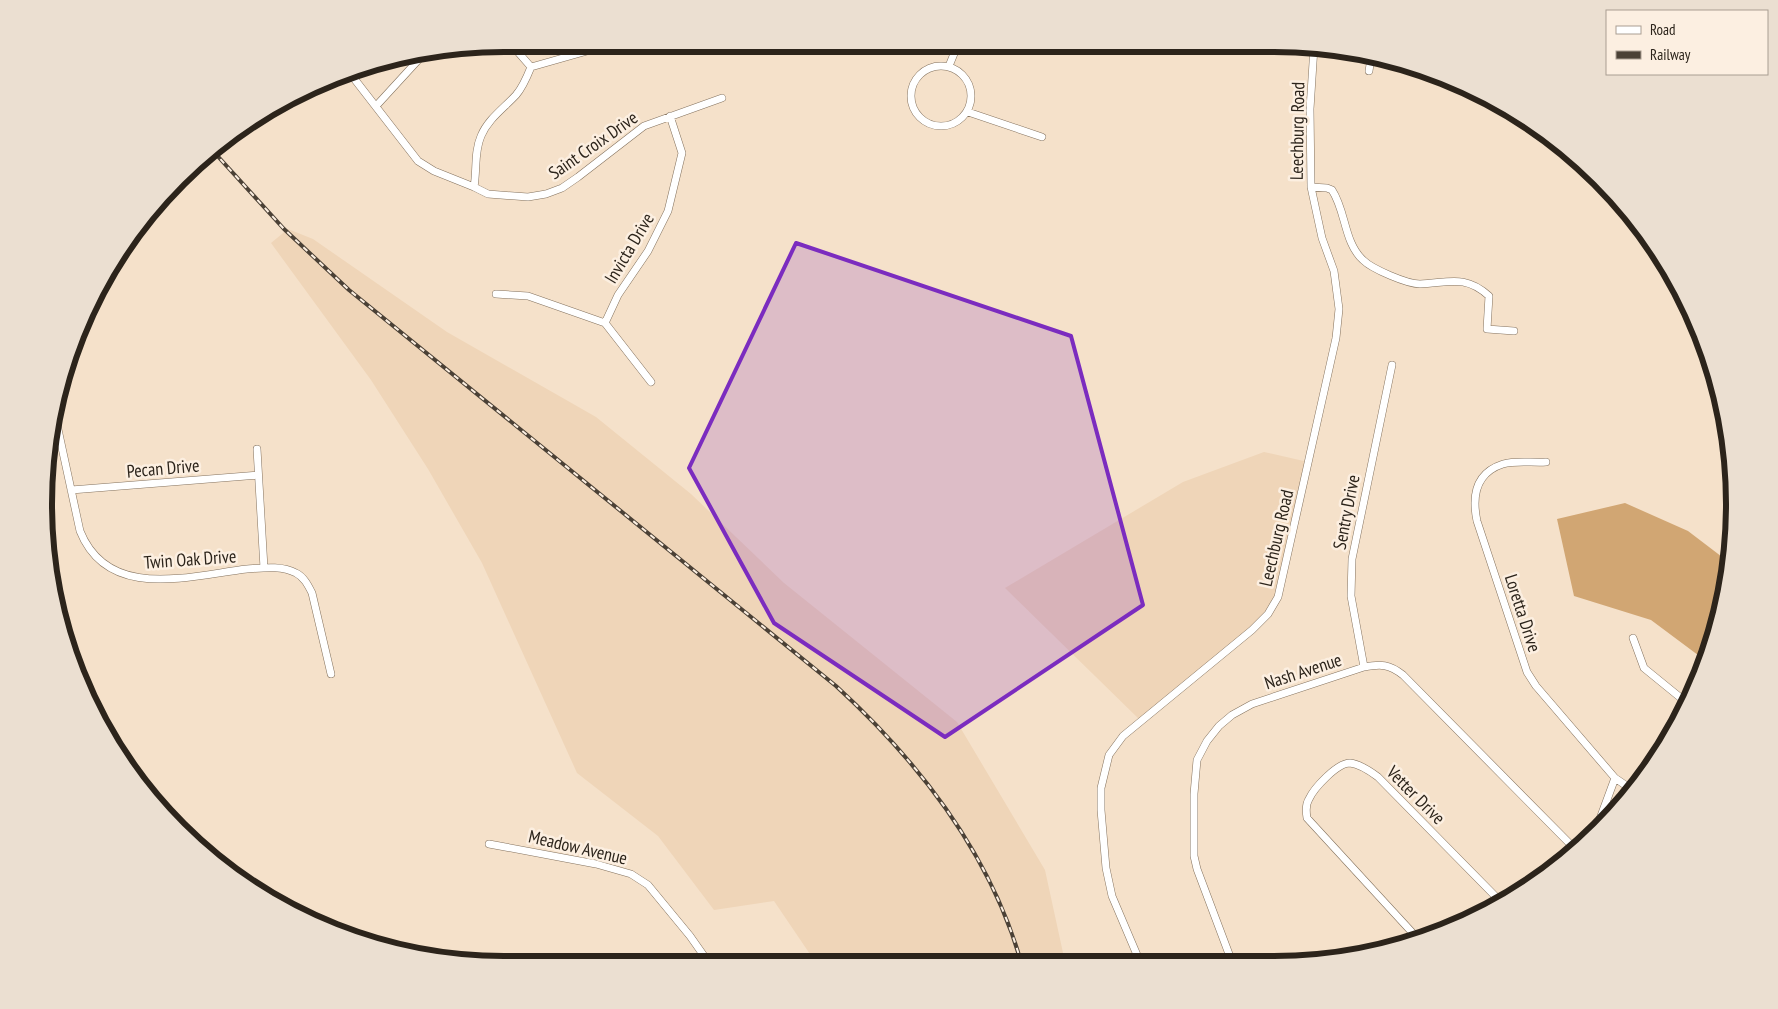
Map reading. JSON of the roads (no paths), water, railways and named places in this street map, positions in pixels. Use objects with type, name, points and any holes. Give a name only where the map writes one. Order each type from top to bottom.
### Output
[{"type":"street","points":[[518,52],[531,67]]},
{"type":"street","points":[[474,187],[477,171],[476,151],[480,138],[485,128],[518,93],[531,67],[584,52]]},
{"type":"street","points":[[949,66],[955,52]]},
{"type":"street","name":"Leechburg Road","points":[[1137,956],[1112,896],[1106,868],[1101,788],[1109,755],[1123,736],[1252,630],[1268,614],[1278,597],[1336,338],[1339,309],[1334,272],[1322,238],[1311,187],[1310,109],[1314,54]]},
{"type":"street","points":[[377,105],[419,61]]},
{"type":"street","points":[[1369,71],[1371,63]]},
{"type":"street","points":[[938,65],[949,66],[963,74],[969,83],[972,95],[968,112],[960,120],[946,126],[925,122],[914,109],[911,93],[914,82],[921,73],[938,65]]},
{"type":"street","name":"Saint Croix Drive","points":[[355,78],[418,161],[434,171],[488,194],[514,197],[546,194],[562,188],[644,126],[722,98]]},
{"type":"street","points":[[968,112],[1042,137]]},
{"type":"street","name":"Invicta Drive","points":[[605,323],[618,295],[648,251],[668,211],[682,153],[670,116]]},
{"type":"street","points":[[1311,187],[1332,190],[1336,196],[1354,249],[1364,261],[1406,282],[1419,284],[1449,280],[1461,281],[1481,289],[1489,296],[1487,329],[1514,331]]},
{"type":"street","points":[[496,294],[528,296],[605,323],[651,382]]},
{"type":"street","name":"Sentry Drive","points":[[1364,667],[1351,596],[1352,559],[1392,365]]},
{"type":"street","name":"Twin Oak Drive","points":[[58,431],[71,490],[86,544],[107,568],[121,574],[155,579],[264,568],[286,568],[297,573],[306,581],[314,598],[331,674]]},
{"type":"street","points":[[257,449],[264,568]]},
{"type":"street","name":"Loretta Drive","points":[[1546,462],[1504,464],[1483,477],[1473,501],[1477,521],[1527,672],[1536,686],[1614,778],[1627,786]]},
{"type":"street","name":"Pecan Drive","points":[[71,490],[258,475]]},
{"type":"street","points":[[1633,638],[1644,668],[1681,698]]},
{"type":"street","name":"Nash Avenue","points":[[1230,956],[1197,870],[1194,856],[1194,794],[1198,760],[1207,741],[1219,726],[1232,715],[1252,704],[1364,667],[1381,664],[1389,666],[1403,675],[1571,845]]},
{"type":"street","name":"Vetter Drive","points":[[1414,934],[1307,818],[1308,800],[1319,784],[1340,766],[1348,763],[1356,765],[1378,777],[1497,898]]},
{"type":"street","points":[[1601,816],[1614,778]]},
{"type":"street","name":"Meadow Avenue","points":[[489,844],[596,864],[631,874],[648,885],[690,936],[703,956]]},
{"type":"railway","points":[[217,156],[284,229],[349,290],[836,686],[866,715],[895,745],[948,811],[991,883],[1008,922],[1019,956]]}]
